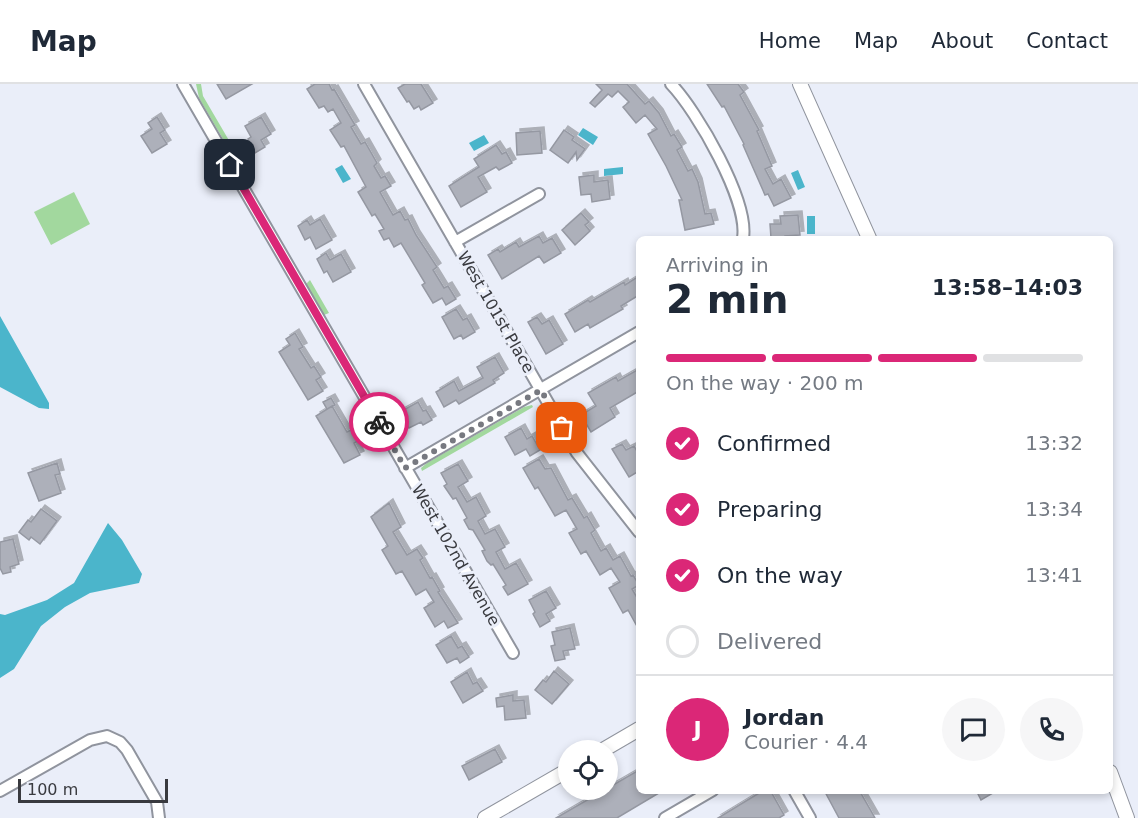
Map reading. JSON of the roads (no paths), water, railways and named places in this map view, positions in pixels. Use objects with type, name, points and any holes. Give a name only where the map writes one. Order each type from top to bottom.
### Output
[{"type":"street","name":"West 102nd Avenue","points":[[183,84],[513,653]]},
{"type":"street","name":"West 101st Place","points":[[364,84],[588,468],[636,528]]},
{"type":"street","points":[[671,84],[692,109],[716,152],[742,214],[743,236]]},
{"type":"street","points":[[800,84],[868,236]]},
{"type":"street","points":[[455,242],[539,194]]},
{"type":"street","points":[[405,468],[636,334]]},
{"type":"street","points":[[618,741],[636,731]]},
{"type":"street","points":[[0,791],[94,738],[103,736],[120,742],[127,750],[157,802],[159,818]]},
{"type":"street","points":[[485,818],[558,776]]},
{"type":"street","points":[[1113,780],[1127,818]]},
{"type":"street","points":[[666,818],[706,794]]},
{"type":"street","points":[[796,794],[810,818]]},
{"type":"water","points":[[583,128],[598,137],[593,145],[578,135]]},
{"type":"water","points":[[484,135],[489,143],[474,151],[469,143]]},
{"type":"water","points":[[342,165],[351,179],[343,183],[335,169]]},
{"type":"water","points":[[623,167],[623,174],[604,176],[604,169]]},
{"type":"water","points":[[798,170],[805,187],[798,190],[791,173]]},
{"type":"water","points":[[807,216],[815,216],[815,234],[807,234]]},
{"type":"water","points":[[0,316],[49,403],[49,409],[39,408],[0,387]]},
{"type":"water","points":[[108,523],[122,540],[142,574],[139,583],[90,593],[65,607],[41,626],[14,669],[0,678],[0,614],[5,615],[47,600],[74,583]]}]
